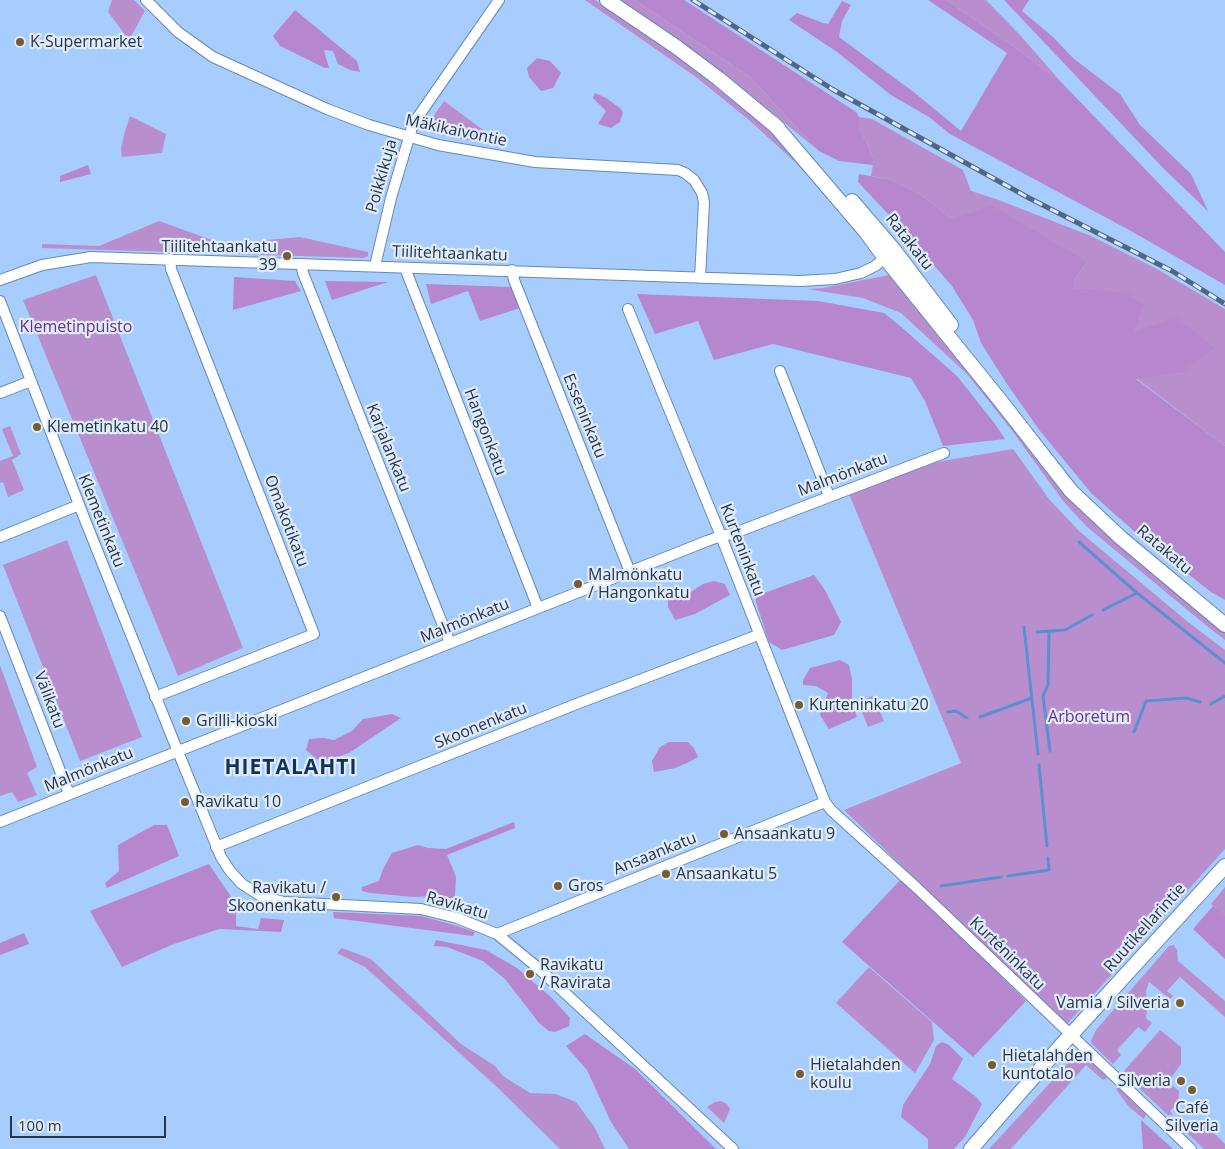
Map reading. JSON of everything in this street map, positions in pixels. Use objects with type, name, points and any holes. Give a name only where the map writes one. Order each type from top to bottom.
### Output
[{"type":"main road","name":"Ratakatu","points":[[607,0],[675,46],[773,123],[822,168],[889,254],[966,345],[999,399],[1070,491],[1121,538],[1225,625]]},
{"type":"main road","name":"Ratakatu","points":[[1188,593],[1225,618]]},
{"type":"main road","name":"Ruutikellarintie","points":[[971,1149],[1225,866]]},
{"type":"street","name":"Mäkikaivontie","points":[[146,0],[178,32],[213,57],[327,109],[369,125],[438,145],[535,162],[678,170],[694,180],[702,193],[704,202],[700,278]]},
{"type":"street","name":"Poikkikuja","points":[[375,266],[391,198],[413,124],[499,0]]},
{"type":"street","name":"Tiilitehtaankatu","points":[[0,280],[42,264],[91,257],[800,281],[835,279],[861,273],[889,254]]},
{"type":"street","name":"Omakotikatu","points":[[155,697],[314,634],[171,269],[170,259]]},
{"type":"street","name":"Karjalankatu","points":[[302,264],[302,273],[450,643]]},
{"type":"street","name":"Hangonkatu","points":[[405,268],[538,608]]},
{"type":"street","name":"Esseninkatu","points":[[512,270],[514,280],[630,572]]},
{"type":"street","name":"Klemetinkatu","points":[[0,301],[79,505],[178,751]]},
{"type":"street","name":"Kurteninkatu","points":[[628,309],[721,536],[758,635],[825,802]]},
{"type":"street","points":[[780,371],[829,496]]},
{"type":"street","points":[[0,393],[31,381]]},
{"type":"street","name":"Malmönkatu","points":[[0,822],[721,536],[732,534],[944,453]]},
{"type":"street","points":[[0,536],[79,505]]},
{"type":"street","name":"Välikatu","points":[[0,616],[69,794]]},
{"type":"street","name":"Skoonenkatu","points":[[216,847],[579,703],[758,635]]},
{"type":"street","name":"Ravikatu","points":[[178,751],[216,847],[230,871],[242,884],[262,896],[284,902],[421,909],[457,918],[497,934],[537,967],[733,1149]]},
{"type":"street","name":"Ansaankatu","points":[[497,934],[825,802]]},
{"type":"street","name":"Kurténinkatu","points":[[825,802],[831,810],[917,888],[1191,1149]]},
{"type":"green space","points":[[112,0],[134,0],[145,11],[129,40],[108,12]]},
{"type":"green space","points":[[585,0],[595,0],[667,49],[771,130],[825,194],[795,162],[749,120],[696,77]]},
{"type":"green space","points":[[620,0],[635,0],[750,77],[819,151],[720,70]]},
{"type":"green space","points":[[946,0],[986,0],[1061,82],[1013,46]]},
{"type":"green space","points":[[444,101],[486,132],[483,143],[432,133],[428,124]]},
{"type":"green space","points":[[130,116],[166,134],[162,153],[122,157],[121,148]]},
{"type":"green space","points":[[859,117],[872,119],[963,170],[971,191],[1091,236],[1157,269],[1225,309],[1225,446],[1136,378],[1181,373],[1133,332],[1091,289],[1073,289],[1074,280],[1087,262],[952,219],[921,195],[892,180],[871,176],[874,159],[859,127]]},
{"type":"green space","points":[[159,221],[223,244],[300,237],[368,252],[368,256],[364,258],[42,248],[42,244],[99,246]]},
{"type":"green space","name":"Klemetinpuisto","points":[[96,275],[243,648],[178,676],[23,300]]},
{"type":"green space","points":[[889,275],[894,277],[915,300],[1073,503],[1169,588],[1225,633],[1225,640],[1086,526],[1063,501],[1010,428],[967,374],[901,313],[863,298],[807,289],[823,288]]},
{"type":"green space","points":[[10,426],[21,454],[12,460],[24,490],[8,497],[3,482],[0,483],[0,461],[13,456],[2,429]]},
{"type":"green space","name":"Arboretum","points":[[1013,449],[1049,499],[1079,531],[1188,622],[1225,650],[1225,849],[1066,1025],[844,810],[961,763],[849,494],[937,462]]},
{"type":"green space","points":[[67,540],[142,737],[80,761],[3,565]]},
{"type":"green space","points":[[0,665],[37,767],[27,773],[37,795],[18,802],[12,792],[0,796]]},
{"type":"green space","points":[[873,696],[884,721],[868,727],[858,702]]},
{"type":"green space","points":[[1225,887],[1225,917],[1211,904]]},
{"type":"green space","points":[[1174,945],[1177,950],[1178,961],[1225,1001],[1225,1017],[1180,977],[1167,991],[1173,996],[1170,999],[1149,982],[1146,991],[1146,1018],[1152,1023],[1145,1032],[1138,1027],[1117,1050],[1121,1055],[1113,1064],[1092,1044],[1091,1041],[1096,1030],[1169,946]]},
{"type":"green space","points":[[342,948],[371,959],[461,1044],[495,1066],[503,1076],[530,1093],[556,1094],[576,1102],[595,1128],[605,1149],[560,1149],[498,1088],[365,967],[337,953]]},
{"type":"green space","points":[[869,967],[932,1022],[934,1040],[915,1073],[836,1003]]},
{"type":"green space","points":[[1160,1030],[1181,1047],[1181,1064],[1168,1082],[1179,1091],[1178,1103],[1170,1111],[1173,1115],[1168,1115],[1125,1075],[1124,1071]]},
{"type":"green space","points":[[1084,1053],[1108,1074],[1106,1079],[1103,1080],[1086,1065],[1011,1149],[989,1149],[1073,1058]]},
{"type":"green space","points":[[1119,1087],[1147,1112],[1144,1119],[1129,1107],[1116,1089]]},
{"type":"green space","points":[[721,1101],[727,1104],[730,1109],[724,1123],[707,1107]]},
{"type":"green space","points":[[1213,1123],[1209,1128],[1225,1144],[1225,1149],[1204,1149],[1185,1131],[1185,1127],[1192,1124]]},
{"type":"shaded area","points":[[635,0],[684,0],[856,112],[859,117],[859,127],[874,159],[873,165],[839,161],[819,151],[750,77]]},
{"type":"shaded area","points":[[928,0],[946,0],[1061,82],[1225,252],[1225,285],[1131,231],[950,134],[929,117],[891,95],[837,52],[789,20],[797,13],[828,24],[842,1],[851,5],[842,21],[839,37],[915,93],[961,131],[1007,53]]},
{"type":"shaded area","points":[[1004,0],[1029,0],[1022,11],[1053,37],[1073,58],[1120,94],[1140,125],[1191,174],[1208,211],[1164,169]]},
{"type":"shaded area","points":[[295,10],[357,61],[360,72],[350,70],[338,64],[333,51],[324,50],[329,68],[325,68],[280,46],[273,36]]},
{"type":"shaded area","points":[[537,58],[550,61],[561,73],[553,88],[541,91],[529,77],[527,68]]},
{"type":"shaded area","points":[[595,93],[606,98],[623,112],[620,122],[611,128],[598,124],[606,111],[593,98]]},
{"type":"shaded area","points":[[88,165],[91,174],[60,182],[60,176]]},
{"type":"shaded area","points":[[859,174],[892,180],[921,195],[952,219],[993,206],[1087,262],[1074,280],[1074,289],[1127,293],[1143,304],[1134,332],[1177,318],[1215,348],[1181,373],[1136,379],[1225,446],[1225,600],[1211,592],[1135,532],[1092,494],[1040,431],[1005,381],[981,343],[973,320],[952,286],[858,182]]},
{"type":"shaded area","points":[[234,277],[295,281],[301,291],[233,310]]},
{"type":"shaded area","points":[[325,281],[388,282],[332,300]]},
{"type":"shaded area","points":[[426,284],[512,287],[520,308],[480,321],[468,291],[431,304]]},
{"type":"shaded area","points":[[637,294],[818,301],[884,313],[957,376],[1005,439],[943,446],[925,401],[911,378],[773,344],[714,360],[698,321],[655,334]]},
{"type":"shaded area","points":[[814,575],[825,590],[841,622],[834,635],[782,650],[769,642],[756,602],[756,596]]},
{"type":"shaded area","points":[[714,581],[725,584],[730,595],[695,614],[675,620],[668,607],[668,596],[686,595],[703,584]]},
{"type":"shaded area","points":[[840,660],[849,665],[852,680],[852,702],[857,717],[829,729],[820,715],[828,693],[816,686],[803,685],[803,680],[810,668]]},
{"type":"shaded area","points":[[392,714],[401,718],[349,753],[332,759],[316,759],[306,750],[309,739],[323,738],[334,740],[352,731],[363,719]]},
{"type":"shaded area","points":[[669,742],[688,742],[694,748],[698,757],[675,768],[654,772],[652,761],[660,747]]},
{"type":"shaded area","points":[[514,822],[515,828],[447,855],[456,877],[453,899],[438,896],[413,897],[362,891],[362,887],[379,881],[392,853],[418,845],[428,848],[446,849]]},
{"type":"shaded area","points":[[154,825],[167,825],[179,856],[107,888],[105,883],[119,871],[118,845]]},
{"type":"shaded area","points":[[209,864],[236,904],[236,926],[258,929],[261,918],[284,920],[281,932],[219,929],[171,945],[122,967],[90,911]]},
{"type":"shaded area","points":[[902,878],[1026,1001],[973,1057],[842,942]]},
{"type":"shaded area","points":[[1213,906],[1225,916],[1225,959],[1193,929]]},
{"type":"shaded area","points":[[333,912],[421,916],[475,932],[473,936],[334,918]]},
{"type":"shaded area","points":[[24,933],[29,944],[0,955],[0,943]]},
{"type":"shaded area","points":[[436,940],[486,950],[517,968],[551,997],[570,1018],[569,1026],[555,1032],[549,1031],[539,1023],[505,979],[483,961],[447,947],[434,946]]},
{"type":"shaded area","points":[[585,1034],[635,1069],[716,1149],[629,1149],[611,1122],[587,1070],[566,1046]]},
{"type":"shaded area","points":[[942,1042],[949,1045],[963,1059],[952,1079],[975,1096],[982,1104],[965,1137],[954,1149],[928,1149],[928,1139],[901,1117],[903,1105],[930,1064],[936,1046]]},
{"type":"shaded area","points":[[1141,1120],[1173,1149],[1143,1149]]},
{"type":"waterway","points":[[1079,542],[1137,593],[1225,663]]},
{"type":"waterway","points":[[1103,610],[1137,593]]},
{"type":"waterway","points":[[1037,632],[1065,630],[1092,615]]},
{"type":"waterway","points":[[1024,627],[1038,754]]},
{"type":"waterway","points":[[1049,631],[1048,685],[1043,696],[1050,751]]},
{"type":"waterway","points":[[1211,704],[1225,696]]},
{"type":"waterway","points":[[980,717],[1032,698]]},
{"type":"waterway","points":[[1134,732],[1146,701],[1186,698],[1200,702]]},
{"type":"waterway","points":[[948,712],[956,711],[967,718]]},
{"type":"waterway","points":[[1039,765],[1047,846]]},
{"type":"waterway","points":[[1008,876],[1049,870],[1048,858]]},
{"type":"waterway","points":[[941,886],[1001,877]]},
{"type":"railway","points":[[693,0],[832,89],[1029,198],[1172,271],[1225,304]]},
{"type":"place","name":"K-Supermarket","points":[[20,42]]},
{"type":"place","name":"Tiilitehtaankatu 39","points":[[287,256]]},
{"type":"place","name":"Klemetinkatu 40","points":[[37,427]]},
{"type":"place","name":"Malmönkatu / Hangonkatu","points":[[578,584]]},
{"type":"place","name":"Kurteninkatu 20","points":[[799,705]]},
{"type":"place","name":"Grilli-kioski","points":[[186,721]]},
{"type":"place","name":"Ravikatu 10","points":[[185,802]]},
{"type":"place","name":"Ansaankatu 9","points":[[724,834]]},
{"type":"place","name":"Ansaankatu 5","points":[[666,874]]},
{"type":"place","name":"Gros","points":[[558,886]]},
{"type":"place","name":"Ravikatu / Skoonenkatu","points":[[336,897]]},
{"type":"place","name":"Ravikatu / Ravirata","points":[[530,974]]},
{"type":"place","name":"Vamia / Silveria","points":[[1180,1003]]},
{"type":"place","name":"Hietalahden kuntotalo","points":[[992,1065]]},
{"type":"place","name":"Hietalahden koulu","points":[[800,1074]]},
{"type":"place","name":"Silveria","points":[[1181,1081]]},
{"type":"place","name":"Café Silveria","points":[[1192,1090]]},
{"type":"district","name":"HIETALAHTI","points":[[291,768]]}]
